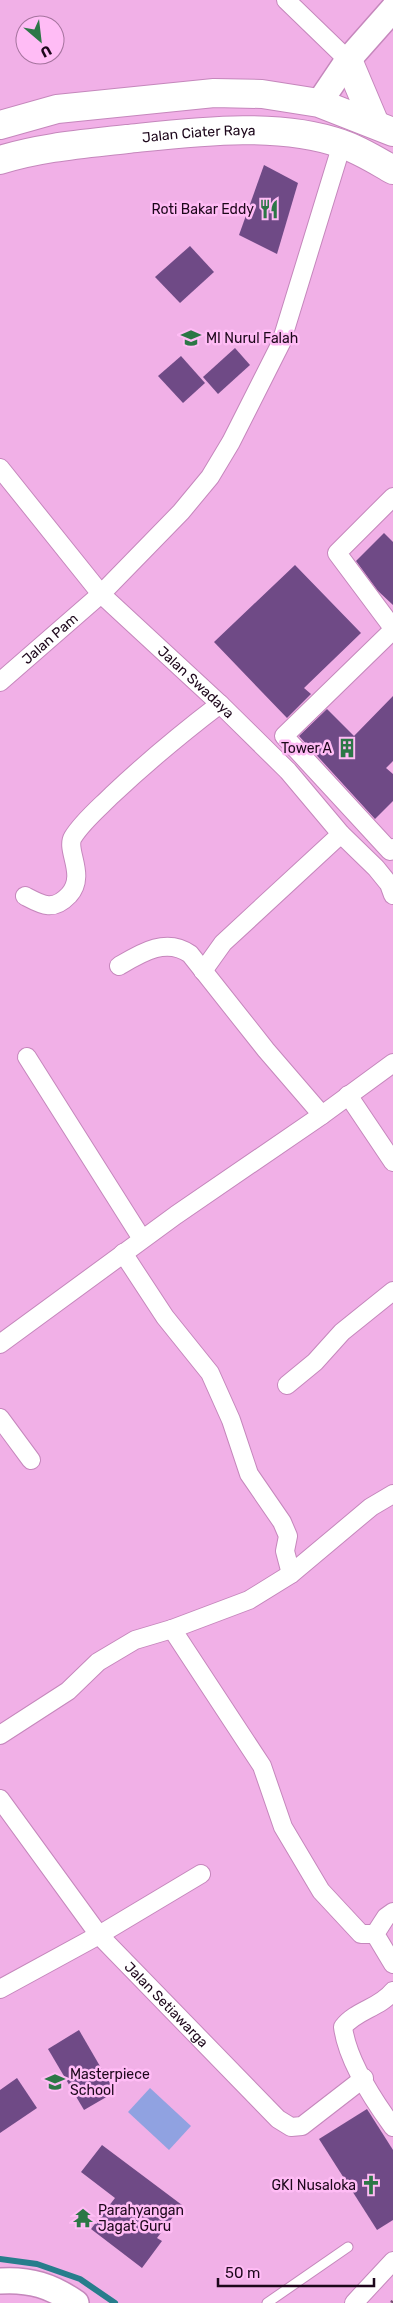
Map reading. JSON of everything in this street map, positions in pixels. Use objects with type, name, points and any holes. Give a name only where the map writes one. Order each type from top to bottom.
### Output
[{"type":"main road","points":[[348,60],[384,128]]},
{"type":"main road","points":[[0,125],[57,109],[214,93],[262,94],[319,103],[384,128]]},
{"type":"main road","name":"Jalan Ciater Raya","points":[[0,160],[54,147],[254,131],[292,133],[342,144],[393,170]]},
{"type":"street","points":[[286,0],[348,60]]},
{"type":"street","points":[[319,103],[348,60],[393,9]]},
{"type":"street","name":"Jalan Pam","points":[[0,682],[101,594],[181,512],[210,477],[231,442],[281,343],[342,144]]},
{"type":"street","name":"Jalan Swadaya","points":[[0,468],[101,594],[220,704],[288,771],[341,834],[376,868],[389,884],[393,895]]},
{"type":"street","points":[[393,497],[337,553],[393,629],[284,736],[390,851],[393,848]]},
{"type":"street","points":[[25,896],[44,906],[53,905],[69,894],[76,880],[76,864],[71,846],[72,838],[92,814],[155,754],[220,704]]},
{"type":"street","points":[[203,971],[223,943],[341,834]]},
{"type":"street","points":[[119,966],[147,950],[171,946],[183,948],[190,954],[266,1050],[322,1115]]},
{"type":"street","points":[[28,1057],[142,1239]]},
{"type":"street","points":[[0,1344],[142,1239],[322,1115],[393,1063]]},
{"type":"street","points":[[348,1095],[393,1162]]},
{"type":"street","points":[[123,1253],[165,1317],[210,1373],[231,1420],[249,1474],[282,1522],[288,1536],[285,1551],[291,1574]]},
{"type":"street","points":[[287,1385],[315,1362],[342,1332],[393,1292]]},
{"type":"street","points":[[0,1418],[31,1460]]},
{"type":"street","points":[[0,1735],[68,1691],[106,1657],[134,1640],[172,1629],[248,1600],[291,1574],[371,1507],[393,1494]]},
{"type":"street","points":[[172,1629],[262,1766],[283,1827],[321,1891],[361,1934],[375,1934]]},
{"type":"street","name":"Jalan Setiawarga","points":[[0,1799],[99,1935],[278,2119],[291,2127],[302,2126],[364,2078]]},
{"type":"street","points":[[0,1990],[99,1935],[201,1874]]},
{"type":"street","points":[[375,1934],[386,1917],[393,1912]]},
{"type":"street","points":[[375,1934],[393,1964]]},
{"type":"street","points":[[393,1992],[387,1999],[349,2019],[343,2026],[345,2038],[373,2098],[393,2127]]},
{"type":"street","points":[[354,2303],[393,2261]]},
{"type":"street","points":[[0,2281],[20,2280],[46,2285],[76,2303]]},
{"type":"lane","points":[[267,2303],[348,2247]]},
{"type":"shaded area","points":[[150,2088],[191,2126],[169,2150],[128,2112]]},
{"type":"building","name":"Roti Bakar Eddy","points":[[264,165],[298,183],[277,254],[239,235]]},
{"type":"building","points":[[190,246],[214,272],[180,303],[155,277]]},
{"type":"building","points":[[235,348],[250,365],[218,394],[203,377]]},
{"type":"building","points":[[181,356],[205,383],[183,403],[158,376]]},
{"type":"building","points":[[384,533],[393,542],[393,605],[378,591],[356,561]]},
{"type":"building","points":[[295,565],[361,633],[304,688],[311,694],[287,718],[214,642]]},
{"type":"building","name":"Tower A","points":[[393,696],[393,761],[386,768],[393,774],[393,801],[375,819],[299,736],[327,709],[354,736]]},
{"type":"building","points":[[79,2030],[115,2092],[84,2110],[48,2049]]},
{"type":"building","points":[[17,2078],[37,2108],[0,2133],[0,2090]]},
{"type":"building","name":"GKI Nusaloka","points":[[367,2109],[393,2150],[393,2220],[377,2230],[319,2139]]},
{"type":"building","points":[[102,2145],[182,2205],[157,2238],[162,2241],[142,2268],[91,2229],[115,2198],[81,2172]]},
{"type":"waterway","points":[[0,2259],[37,2264],[80,2279],[115,2303]]},
{"type":"place","name":"Roti Bakar Eddy","points":[[269,209]]},
{"type":"place","name":"MI Nurul Falah","points":[[191,338]]},
{"type":"place","name":"Tower A","points":[[347,748]]},
{"type":"place","name":"Masterpiece School","points":[[55,2082]]},
{"type":"place","name":"GKI Nusaloka","points":[[371,2185]]},
{"type":"place","name":"Parahyangan Jagat Guru","points":[[83,2218]]}]
